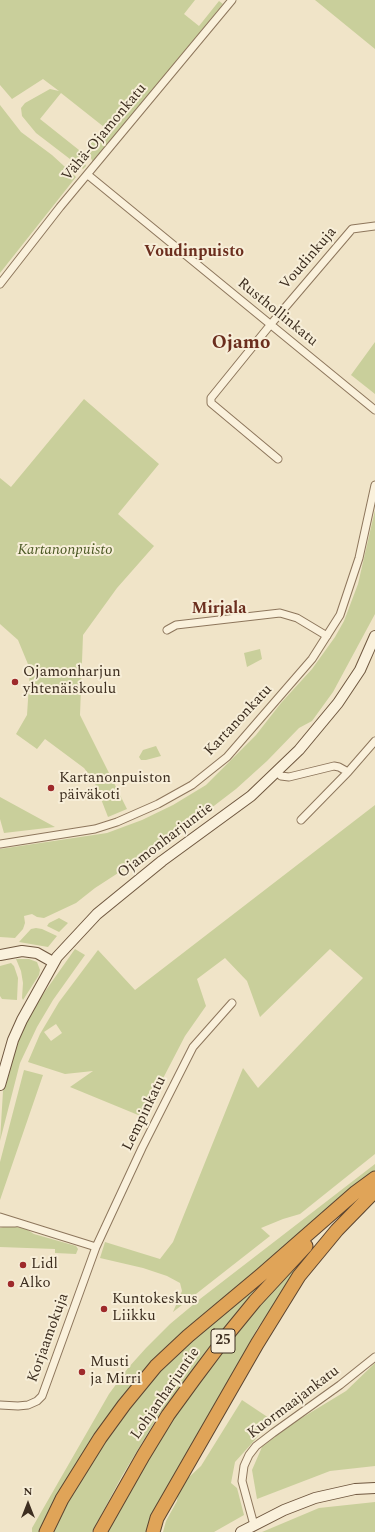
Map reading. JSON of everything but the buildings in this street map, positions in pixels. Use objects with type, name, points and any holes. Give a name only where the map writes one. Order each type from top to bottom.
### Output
[{"type":"highway","points":[[46,1532],[66,1492],[96,1444],[124,1405],[156,1366],[188,1336],[261,1276],[356,1192],[375,1178]]},
{"type":"highway","name":"Lohjanharjuntie","points":[[100,1532],[168,1415],[228,1334],[290,1262],[323,1229],[375,1183]]},
{"type":"highway","points":[[153,1532],[160,1513],[257,1344],[300,1276],[337,1230],[375,1191]]},
{"type":"main road","name":"Ojamonharjuntie","points":[[0,1085],[13,1040],[53,962],[97,914],[162,861],[251,796],[299,750],[338,702],[360,670],[375,636]]},
{"type":"main road","points":[[0,955],[22,951],[37,953],[53,962]]},
{"type":"main road","points":[[241,1532],[284,1510],[315,1498],[355,1489],[375,1488]]},
{"type":"street","name":"Vähä-Ojamonkatu","points":[[0,284],[60,207],[232,0]]},
{"type":"street","name":"Rusthollinkatu","points":[[88,175],[375,410]]},
{"type":"street","name":"Voudinkuja","points":[[278,459],[210,401],[271,324],[352,229],[375,226]]},
{"type":"street","name":"Kartanonkatu","points":[[0,844],[95,829],[117,822],[158,804],[192,785],[227,757],[312,659],[340,615],[359,558],[375,485]]},
{"type":"street","points":[[167,630],[176,625],[280,614],[297,618],[327,636]]},
{"type":"street","points":[[301,820],[348,772],[375,741]]},
{"type":"street","points":[[276,772],[281,776],[289,777],[334,766],[348,772]]},
{"type":"street","name":"Lempinkatu","points":[[96,1247],[142,1148],[186,1059],[193,1047],[232,1003]]},
{"type":"street","points":[[0,1217],[96,1247]]},
{"type":"street","points":[[0,1223],[18,1223]]},
{"type":"street","name":"Korjaamokuja","points":[[0,1405],[28,1405],[37,1401],[42,1396],[96,1247]]},
{"type":"street","name":"Kuormaajankatu","points":[[254,1525],[242,1481],[244,1466],[249,1455],[256,1446],[272,1433],[340,1385],[375,1357]]},
{"type":"green space","points":[[0,0],[195,0],[184,14],[199,26],[219,1],[223,4],[93,163],[89,153],[89,146],[104,127],[61,93],[40,119],[79,150],[86,166],[83,169],[36,133],[22,116],[21,108],[25,103],[50,89],[59,91],[43,79],[12,99],[0,85]]},
{"type":"green space","points":[[315,0],[375,0],[375,49]]},
{"type":"green space","points":[[0,105],[21,132],[52,155],[76,177],[0,273]]},
{"type":"green space","points":[[375,342],[375,394],[351,375]]},
{"type":"green space","name":"Kartanonpuisto","points":[[84,399],[159,464],[118,514],[154,546],[117,588],[83,635],[80,715],[127,809],[108,817],[94,781],[84,768],[45,739],[37,749],[16,734],[27,715],[30,669],[18,640],[0,624],[0,478],[11,487]]},
{"type":"green space","points":[[375,510],[375,614],[333,692],[312,721],[299,728],[267,761],[236,789],[172,838],[95,888],[76,903],[44,918],[37,917],[32,914],[24,916],[25,923],[23,929],[15,938],[0,937],[0,849],[107,833],[142,820],[173,805],[206,785],[256,735],[281,703],[312,669],[335,637],[344,621],[358,584]]},
{"type":"green space","points":[[260,649],[262,659],[247,667],[244,653]]},
{"type":"green space","points":[[156,746],[161,756],[141,760],[139,757],[143,750]]},
{"type":"green space","points":[[0,797],[55,827],[4,833],[0,819]]},
{"type":"green space","points":[[375,805],[375,1154],[300,1214],[261,1228],[270,1236],[173,1312],[182,1291],[180,1283],[167,1276],[143,1268],[100,1258],[105,1242],[160,1259],[173,1242],[243,1068],[258,1088],[363,978],[330,949],[260,1017],[247,981],[225,958],[197,979],[206,1006],[185,1036],[143,1117],[70,1087],[93,1071],[65,1074],[28,1062],[40,1034],[59,1002],[98,950],[135,990]],"holes":[[[56,1024],[62,1033],[51,1041],[44,1032]]]},
{"type":"green space","points":[[59,918],[68,923],[59,932],[47,926],[49,923]]},
{"type":"green space","points":[[31,929],[42,929],[57,936],[48,947],[19,942]]},
{"type":"green space","points":[[75,949],[85,955],[53,1000],[37,1027],[20,1063],[0,1141],[3,1091],[17,1041],[34,1007]]},
{"type":"green space","points":[[16,959],[29,959],[37,962],[40,970],[39,975],[23,1000],[21,971]]},
{"type":"green space","points":[[11,963],[14,966],[18,978],[17,1000],[2,999],[0,996],[0,966]]},
{"type":"green space","points":[[24,1070],[43,1075],[0,1200],[0,1162]]},
{"type":"green space","points":[[375,1164],[375,1171],[156,1360],[42,1532],[32,1532],[32,1528],[109,1394],[128,1368],[146,1348],[170,1324],[200,1299]]},
{"type":"green space","points":[[339,1222],[306,1259],[257,1329],[147,1532],[106,1532],[154,1446],[222,1350],[293,1267]]},
{"type":"green space","points":[[17,1227],[26,1229],[34,1234],[76,1246],[78,1249],[76,1254],[55,1253],[55,1249],[0,1247],[0,1228]]},
{"type":"green space","points":[[300,1245],[222,1333],[160,1413],[122,1476],[92,1532],[50,1532],[91,1459],[167,1359]]},
{"type":"green space","points":[[375,1363],[375,1466],[330,1471],[257,1499],[252,1470],[262,1447],[290,1425],[346,1391]]},
{"type":"green space","points":[[242,1400],[275,1422],[262,1432],[235,1462],[231,1483],[237,1488],[244,1515],[214,1532],[163,1532],[166,1521],[177,1501],[178,1493],[187,1479],[201,1466]]},
{"type":"green space","points":[[375,1502],[375,1532],[262,1532],[319,1508]]},
{"type":"place","name":"Ojamonharjun yhtenäiskoulu","points":[[15,682]]},
{"type":"place","name":"Kartanonpuiston päiväkoti","points":[[51,788]]},
{"type":"place","name":"Lidl","points":[[23,1265]]},
{"type":"place","name":"Alko","points":[[11,1284]]},
{"type":"place","name":"Kuntokeskus Liikku","points":[[104,1309]]},
{"type":"place","name":"Musti ja Mirri","points":[[82,1372]]},
{"type":"district","name":"Voudinpuisto","points":[[194,253]]},
{"type":"district","name":"Ojamo","points":[[241,344]]},
{"type":"district","name":"Mirjala","points":[[219,610]]}]
